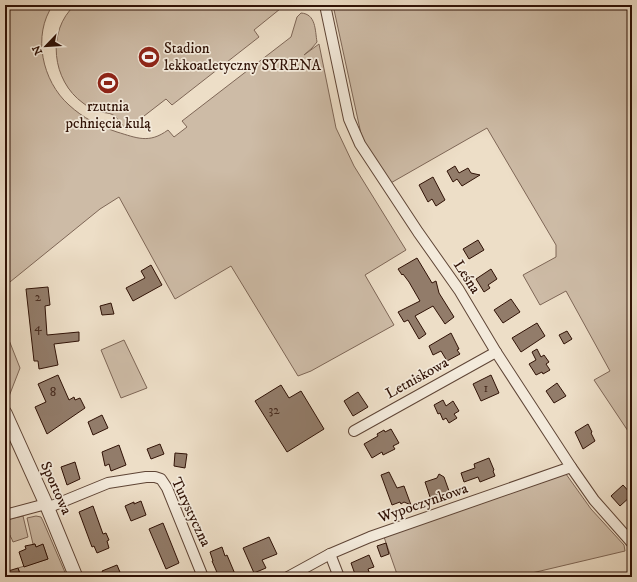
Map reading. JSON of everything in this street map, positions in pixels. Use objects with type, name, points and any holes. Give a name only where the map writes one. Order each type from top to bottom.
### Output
[{"type":"street","name":"Leśna","points":[[325,5],[349,119],[360,144],[418,232],[459,290],[496,352],[594,500],[632,543]]},
{"type":"street","name":"Letniskowa","points":[[354,430],[496,352]]},
{"type":"street","name":"Sportowa","points":[[5,413],[76,577]]},
{"type":"street","name":"Wypoczynkowa","points":[[288,577],[330,554],[370,537],[572,467]]},
{"type":"street","name":"Turystyczna","points":[[46,506],[108,482],[146,477],[161,479],[169,493],[203,577]]},
{"type":"street","points":[[5,515],[46,506]]},
{"type":"street","points":[[330,554],[339,577]]},
{"type":"shaded area","points":[[5,5],[53,5],[43,30],[42,43],[43,57],[52,83],[69,105],[80,114],[104,127],[137,138],[155,137],[168,130],[174,137],[187,127],[182,121],[291,37],[297,17],[301,13],[310,16],[314,23],[317,42],[304,55],[319,44],[336,128],[354,166],[406,250],[365,275],[394,325],[311,371],[298,376],[231,266],[175,299],[119,197],[100,209],[5,286]]},
{"type":"shaded area","points":[[75,5],[276,5],[280,9],[254,30],[259,37],[172,105],[166,99],[126,130],[113,115],[90,108],[73,94],[59,69],[56,56],[60,28],[66,16]]},
{"type":"shaded area","points":[[333,5],[632,5],[632,437],[594,380],[610,371],[566,291],[540,305],[523,275],[556,257],[556,245],[487,128],[389,184],[363,143]]},
{"type":"shaded area","points":[[5,330],[20,368],[6,404],[5,401]]},
{"type":"shaded area","points":[[124,340],[147,388],[121,398],[101,350]]},
{"type":"shaded area","points":[[566,474],[591,509],[624,545],[625,551],[515,577],[398,577],[384,537]]},
{"type":"shaded area","points":[[23,516],[28,537],[13,542],[5,520]]},
{"type":"shaded area","points":[[36,516],[41,517],[67,577],[19,577],[21,576],[18,568],[48,559],[43,545],[36,547],[35,544],[33,544],[27,518]]},
{"type":"building","points":[[455,166],[459,173],[468,168],[471,173],[480,175],[462,186],[457,179],[453,182],[447,171]]},
{"type":"building","points":[[433,177],[445,200],[436,206],[432,199],[428,202],[419,185]]},
{"type":"building","points":[[478,240],[484,250],[469,259],[463,249]]},
{"type":"building","points":[[417,258],[432,283],[436,281],[439,293],[454,317],[445,324],[433,306],[415,316],[426,334],[419,339],[408,320],[404,322],[398,312],[420,301],[409,282],[398,269]]},
{"type":"building","points":[[151,265],[162,285],[133,301],[126,288],[145,278],[141,271]]},
{"type":"building","points":[[491,269],[497,279],[488,285],[490,288],[484,292],[476,279]]},
{"type":"building","points":[[48,287],[50,305],[45,306],[47,335],[79,332],[79,341],[54,344],[58,365],[39,369],[38,361],[34,361],[26,289]]},
{"type":"building","points":[[511,299],[520,312],[503,323],[494,310]]},
{"type":"building","points":[[111,303],[114,314],[102,315],[100,306]]},
{"type":"building","points":[[537,323],[545,336],[521,352],[512,338]]},
{"type":"building","points":[[567,331],[572,339],[564,344],[559,335]]},
{"type":"building","points":[[451,333],[460,354],[447,361],[441,351],[433,355],[429,346]]},
{"type":"building","points":[[537,349],[541,357],[544,355],[549,362],[546,364],[550,370],[543,374],[542,372],[536,375],[529,364],[536,360],[532,352]]},
{"type":"building","points":[[58,375],[69,400],[74,397],[75,400],[80,398],[85,408],[47,434],[35,407],[46,402],[38,384]]},
{"type":"building","points":[[491,375],[499,393],[481,401],[473,384]]},
{"type":"building","points":[[557,383],[566,396],[554,403],[546,391]]},
{"type":"building","points":[[281,385],[289,398],[301,391],[324,429],[287,452],[255,401]]},
{"type":"building","points":[[358,392],[368,407],[353,416],[344,401]]},
{"type":"building","points":[[443,400],[446,406],[453,401],[459,411],[454,414],[457,418],[449,423],[446,418],[443,420],[440,413],[438,414],[434,405]]},
{"type":"building","points":[[102,415],[108,428],[93,435],[88,422]]},
{"type":"building","points":[[588,424],[595,441],[583,449],[575,432]]},
{"type":"building","points":[[391,429],[399,443],[393,446],[395,449],[383,455],[382,452],[372,458],[364,444],[378,436],[377,434],[384,430],[385,432]]},
{"type":"building","points":[[160,444],[164,454],[151,459],[147,449]]},
{"type":"building","points":[[119,445],[126,465],[111,471],[109,464],[105,466],[102,452]]},
{"type":"building","points":[[175,453],[187,454],[185,468],[174,466]]},
{"type":"building","points":[[489,458],[495,476],[480,482],[478,477],[464,482],[461,473],[475,468],[474,464]]},
{"type":"building","points":[[75,462],[80,479],[67,485],[61,467]]},
{"type":"building","points":[[389,472],[397,488],[404,486],[411,505],[404,502],[401,504],[400,502],[392,505],[381,475]]},
{"type":"building","points":[[439,474],[444,477],[449,491],[444,493],[443,496],[440,494],[430,497],[425,482],[437,478]]},
{"type":"building","points":[[623,485],[632,495],[620,506],[611,496]]},
{"type":"building","points":[[141,501],[146,515],[131,521],[125,506]]},
{"type":"building","points":[[93,506],[103,534],[106,533],[109,540],[107,541],[109,548],[97,553],[94,546],[92,547],[79,512]]},
{"type":"building","points":[[163,523],[179,563],[166,569],[149,529]]},
{"type":"building","points":[[269,537],[277,554],[262,560],[266,568],[254,573],[243,548]]},
{"type":"building","points":[[386,543],[389,554],[381,557],[377,546]]},
{"type":"building","points":[[35,544],[36,547],[43,544],[48,559],[24,567],[19,552],[26,549],[25,546]]},
{"type":"building","points":[[222,547],[225,556],[227,555],[235,574],[227,577],[219,577],[210,552]]},
{"type":"building","points":[[369,555],[374,567],[368,569],[371,577],[356,577],[351,563]]},
{"type":"building","points":[[117,565],[122,577],[105,577],[102,571]]},
{"type":"building","points":[[18,568],[21,577],[5,577],[5,572]]},
{"type":"place","name":"Stadion lekkoatletyczny SYRENA","points":[[149,57]]},
{"type":"place","name":"rzutnia pchnięcia kulą","points":[[108,83]]}]
